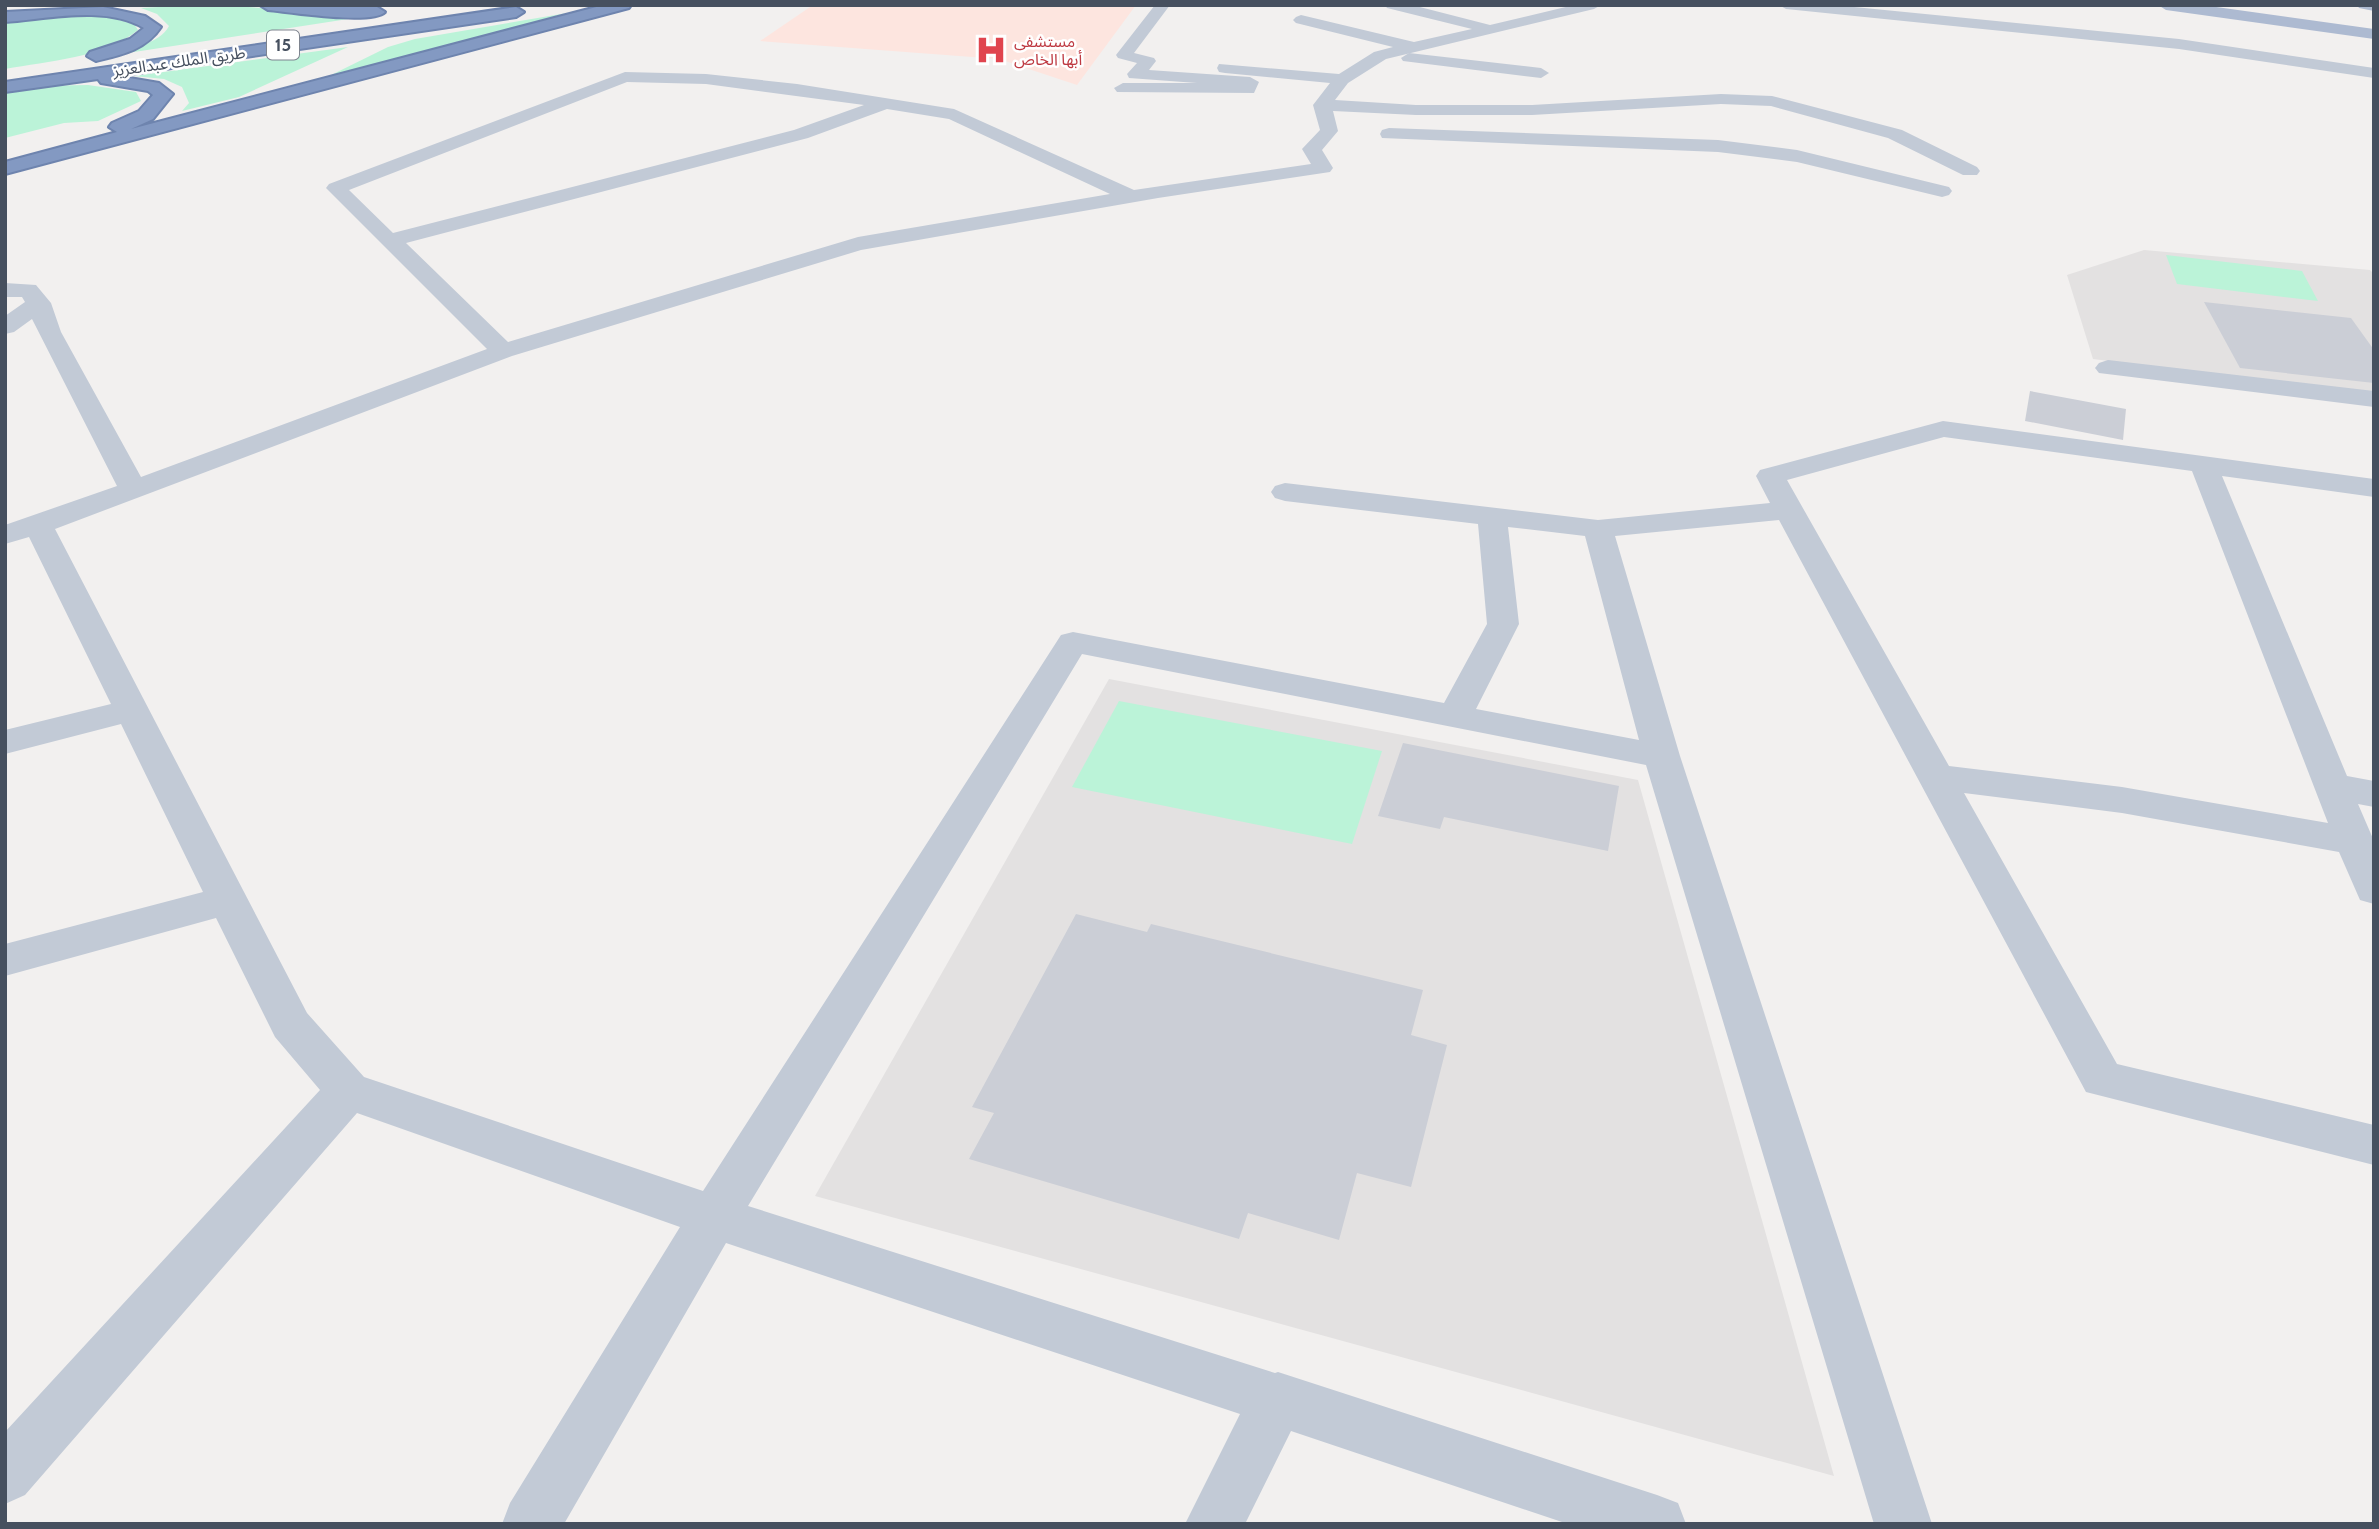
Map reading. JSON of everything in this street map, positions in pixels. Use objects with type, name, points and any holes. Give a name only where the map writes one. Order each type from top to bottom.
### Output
[{"type":"highway","points":[[5,11],[133,5]]},
{"type":"highway","points":[[268,5],[326,12],[391,12]]},
{"type":"highway","points":[[415,10],[476,5]]},
{"type":"highway","name":"طريق الملك عبدالعزيز","points":[[5,75],[494,5]]},
{"type":"highway","points":[[5,168],[623,5]]},
{"type":"highway","points":[[258,101],[361,50],[553,7]]},
{"type":"highway","name":"طريق الملك عبدالعزيز","points":[[5,87],[553,7]]},
{"type":"highway","points":[[5,17],[100,12],[130,16],[146,21],[153,27],[149,35],[134,43],[89,58],[5,75]]},
{"type":"highway","points":[[5,159],[109,132],[146,115],[164,94],[153,87],[111,79],[35,82]]},
{"type":"main road","points":[[2166,5],[2374,34]]},
{"type":"main road","points":[[2192,5],[2297,23]]},
{"type":"main road","points":[[2221,5],[2374,26]]},
{"type":"main road","points":[[2364,7],[2374,6]]},
{"type":"main road","points":[[2364,7],[2374,16]]},
{"type":"street","points":[[1163,5],[1124,55],[1148,61],[1342,79]]},
{"type":"street","points":[[1392,5],[1492,29]]},
{"type":"street","points":[[1322,105],[1342,79],[1380,55],[1594,5]]},
{"type":"street","points":[[1786,5],[2179,44],[2374,73]]},
{"type":"street","points":[[1301,20],[1414,47]]},
{"type":"street","points":[[1380,55],[1541,73]]},
{"type":"street","points":[[1135,74],[1250,82],[1248,89],[1123,88],[1135,74],[1148,61]]},
{"type":"street","points":[[503,351],[336,188],[519,120],[625,77],[706,79],[797,89],[954,114],[1133,197]]},
{"type":"street","points":[[1322,105],[1416,110],[1532,110],[1721,99],[1772,101],[1895,134],[1970,171]]},
{"type":"street","points":[[389,241],[802,134],[885,104]]},
{"type":"street","points":[[1322,105],[1336,131],[1312,149],[1323,167],[859,244],[503,351],[22,530],[133,710],[291,1025],[348,1091],[714,1217],[1657,1524]]},
{"type":"street","points":[[1370,133],[1718,146],[1797,156],[1942,191]]},
{"type":"street","points":[[5,289],[28,289],[38,303],[49,332],[133,489]]},
{"type":"street","points":[[5,327],[38,303]]},
{"type":"street","points":[[2108,368],[2374,399]]},
{"type":"street","points":[[2374,488],[1943,429],[1770,476],[2102,1079],[2374,1145]]},
{"type":"street","points":[[2203,464],[2374,890]]},
{"type":"street","points":[[1284,492],[1598,529],[1789,510]]},
{"type":"street","points":[[1455,715],[1503,624],[1492,517]]},
{"type":"street","points":[[1598,529],[1662,756],[1903,1524]]},
{"type":"street","points":[[531,1524],[714,1217],[1073,642],[1662,756]]},
{"type":"street","points":[[5,742],[133,710]]},
{"type":"street","points":[[1936,777],[2122,800],[2354,841]]},
{"type":"street","points":[[2332,786],[2374,794]]},
{"type":"street","points":[[5,960],[229,900]]},
{"type":"street","points":[[5,1475],[348,1091]]},
{"type":"street","points":[[1214,1524],[1278,1399]]},
{"type":"shaded area","name":"مستشفى أبها الخاص","points":[[813,5],[1136,5],[1077,85],[999,59],[760,41]]},
{"type":"shaded area","points":[[2144,250],[2370,270],[2374,274],[2374,394],[2093,359],[2067,275]]},
{"type":"shaded area","points":[[1109,679],[1638,780],[1834,1476],[815,1196]]},
{"type":"green space","points":[[193,5],[374,15],[108,56],[150,42],[165,32],[169,26],[157,14],[141,8]]},
{"type":"green space","points":[[567,13],[323,79],[388,47],[415,39]]},
{"type":"green space","points":[[100,14],[134,24],[138,30],[109,47],[92,53],[5,69],[5,19]]},
{"type":"green space","points":[[348,47],[239,97],[182,111],[189,103],[182,87],[164,79],[134,76]]},
{"type":"green space","points":[[88,85],[136,92],[141,101],[98,121],[64,123],[5,138],[5,90],[33,86]]},
{"type":"green space","points":[[2166,255],[2302,271],[2318,301],[2177,284]]},
{"type":"green space","points":[[1119,701],[1382,751],[1352,844],[1072,787]]},
{"type":"building","points":[[2204,302],[2351,318],[2374,350],[2374,383],[2240,368]]},
{"type":"building","points":[[2030,391],[2126,409],[2123,440],[2025,421]]},
{"type":"building","points":[[1403,743],[1619,786],[1608,851],[1444,817],[1440,829],[1378,816]]},
{"type":"building","points":[[1076,914],[1147,932],[1151,924],[1423,990],[1411,1035],[1447,1045],[1411,1187],[1357,1173],[1339,1240],[1248,1213],[1239,1239],[969,1159],[994,1113],[972,1107]]},
{"type":"place","name":"مستشفى أبها الخاص","points":[[991,50]]}]
